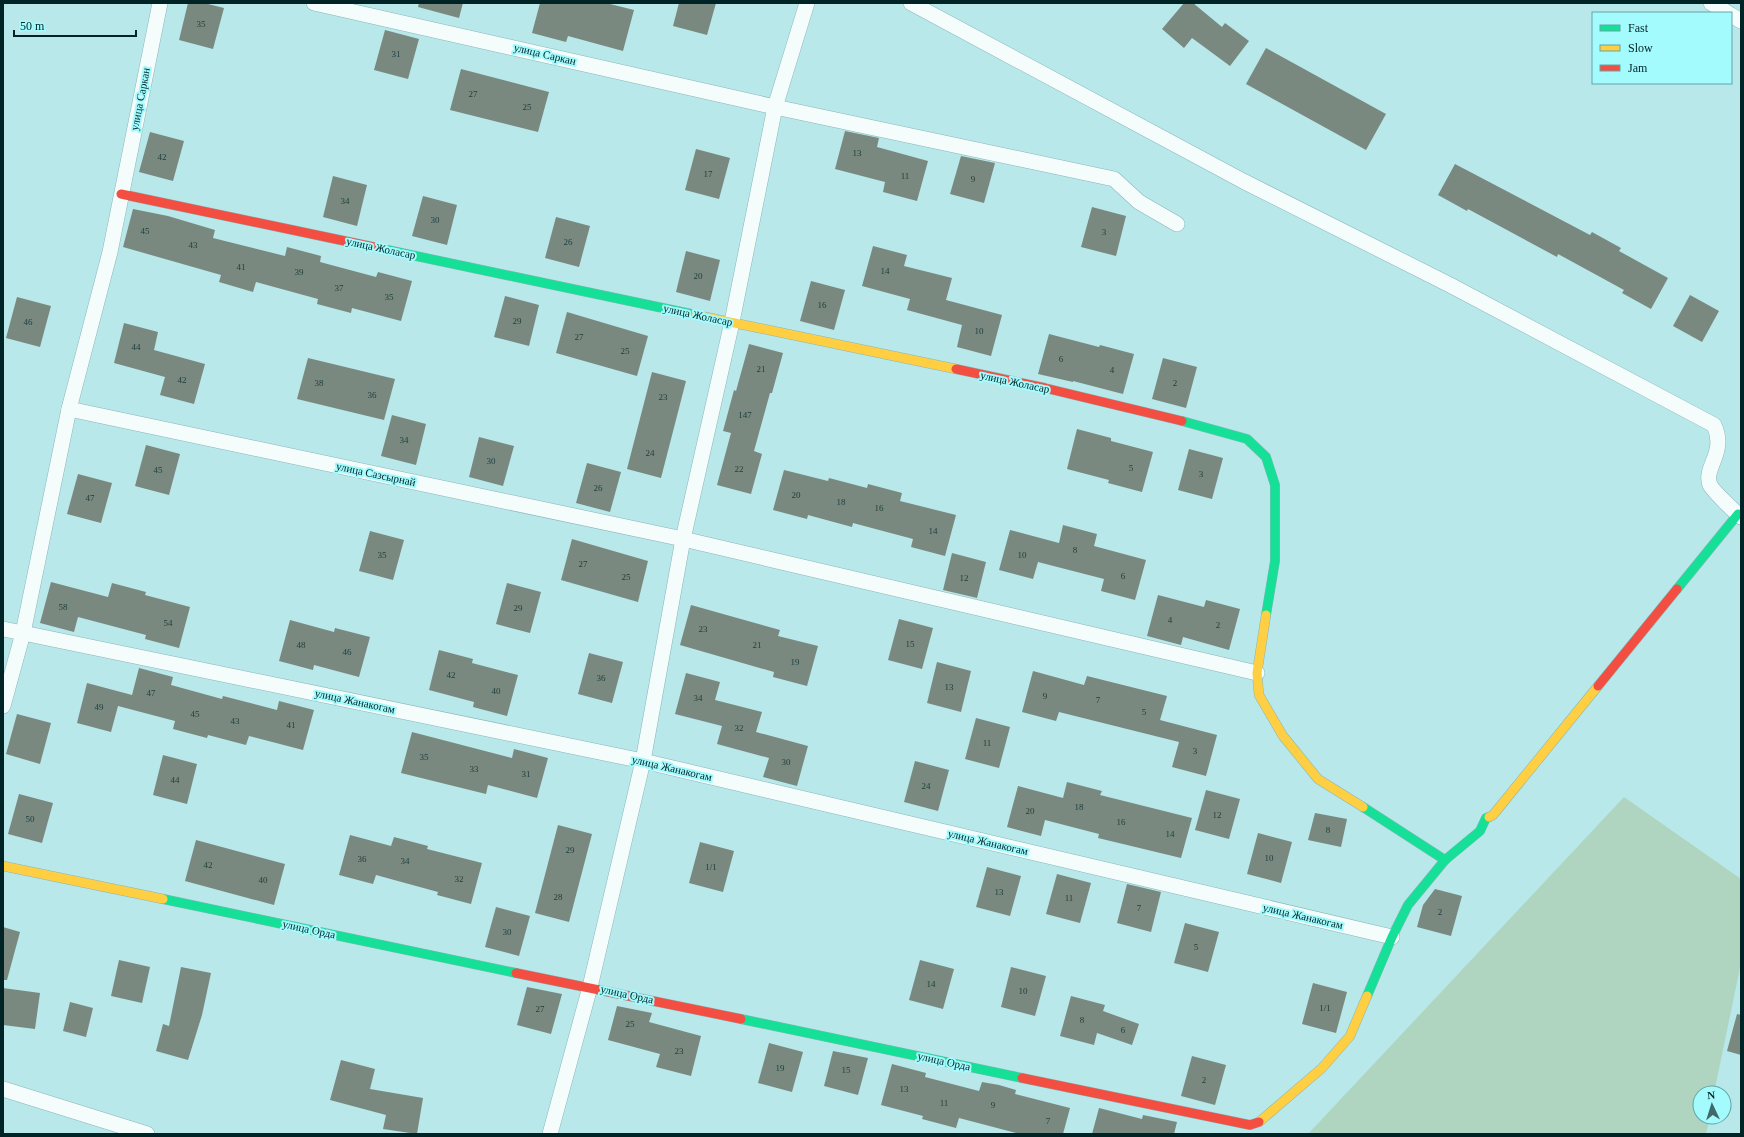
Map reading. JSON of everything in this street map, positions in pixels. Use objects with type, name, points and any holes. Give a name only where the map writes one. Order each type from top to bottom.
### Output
[{"type":"street","name":"улица Саркан","points":[[23,633],[69,409],[110,252],[160,3]]},
{"type":"street","name":"улица Саркан","points":[[314,3],[775,107],[1114,179],[1140,202],[1177,224]]},
{"type":"street","points":[[550,1134],[590,987],[643,761],[682,539],[732,322],[775,107],[807,3]]},
{"type":"street","points":[[910,3],[1243,180],[1450,285],[1714,425],[1719,434],[1719,448],[1709,476],[1710,486],[1739,516],[1493,815],[1486,818],[1480,831],[1445,860],[1427,880],[1408,905],[1392,936]]},
{"type":"street","points":[[1711,3],[1726,12]]},
{"type":"street","points":[[1732,16],[1741,21]]},
{"type":"street","name":"улица Жоласар","points":[[121,194],[1045,388],[1172,418],[1247,439],[1266,457],[1275,486],[1275,561],[1257,673]]},
{"type":"street","name":"улица Сазсырнай","points":[[69,409],[682,539],[1257,673]]},
{"type":"street","name":"улица Жанакогам","points":[[3,629],[643,761],[1392,936]]},
{"type":"street","points":[[3,706],[23,633]]},
{"type":"street","points":[[1257,673],[1259,695],[1283,736],[1318,779],[1445,860]]},
{"type":"street","name":"улица Орда","points":[[3,866],[1250,1125],[1260,1122],[1322,1068],[1350,1036],[1392,936]]},
{"type":"street","points":[[3,1089],[147,1134]]},
{"type":"green space","points":[[1624,797],[1741,879],[1741,963],[1716,1085],[1692,1085],[1692,1125],[1708,1125],[1706,1134],[1308,1134]]},
{"type":"building","points":[[188,3],[204,3],[224,8],[213,49],[179,40]]},
{"type":"building","points":[[419,3],[463,3],[459,18],[418,7]]},
{"type":"building","points":[[540,3],[606,3],[634,10],[623,51],[568,36],[566,42],[532,33]]},
{"type":"building","points":[[679,3],[716,3],[707,35],[673,26]]},
{"type":"building","points":[[1184,3],[1193,3],[1222,27],[1225,23],[1249,41],[1230,66],[1192,38],[1184,48],[1162,29]]},
{"type":"building","points":[[385,30],[419,39],[408,79],[374,70]]},
{"type":"building","points":[[1266,48],[1386,114],[1366,150],[1246,84]]},
{"type":"building","points":[[461,69],[549,92],[538,132],[450,110]]},
{"type":"building","points":[[845,131],[879,138],[877,147],[928,161],[917,201],[883,192],[885,182],[835,169]]},
{"type":"building","points":[[150,132],[184,141],[173,181],[139,172]]},
{"type":"building","points":[[696,149],[730,158],[719,199],[685,190]]},
{"type":"building","points":[[961,156],[995,163],[984,203],[950,194]]},
{"type":"building","points":[[1455,164],[1590,235],[1592,232],[1621,248],[1619,251],[1668,278],[1651,309],[1622,293],[1624,290],[1558,254],[1557,257],[1468,209],[1467,211],[1438,195]]},
{"type":"building","points":[[333,176],[367,185],[357,226],[323,217]]},
{"type":"building","points":[[423,196],[457,205],[447,245],[412,236]]},
{"type":"building","points":[[1092,207],[1126,216],[1116,256],[1081,247]]},
{"type":"building","points":[[133,209],[168,216],[215,230],[213,238],[285,256],[287,247],[321,256],[320,262],[376,277],[378,272],[412,281],[401,321],[352,308],[351,313],[317,304],[318,299],[256,282],[253,292],[219,282],[221,275],[123,247]]},
{"type":"building","points":[[556,217],[590,226],[579,267],[545,258]]},
{"type":"building","points":[[873,246],[907,255],[904,266],[952,278],[946,300],[1002,315],[991,356],[957,347],[962,325],[907,310],[910,299],[862,286]]},
{"type":"building","points":[[686,251],[720,260],[710,301],[676,292]]},
{"type":"building","points":[[811,281],[845,290],[834,330],[800,321]]},
{"type":"building","points":[[1690,295],[1719,311],[1702,342],[1673,326]]},
{"type":"building","points":[[505,296],[539,305],[529,346],[494,337]]},
{"type":"building","points":[[17,297],[51,306],[40,347],[6,338]]},
{"type":"building","points":[[567,312],[648,336],[637,376],[556,353]]},
{"type":"building","points":[[124,323],[158,332],[154,350],[205,364],[194,404],[160,395],[165,377],[114,363]]},
{"type":"building","points":[[1049,334],[1099,347],[1100,345],[1134,354],[1123,394],[1073,381],[1038,374]]},
{"type":"building","points":[[749,344],[783,353],[754,451],[762,454],[751,494],[717,485],[731,433],[723,431],[734,390],[736,391]]},
{"type":"building","points":[[308,358],[395,379],[384,420],[297,399]]},
{"type":"building","points":[[1163,358],[1197,367],[1186,408],[1152,399]]},
{"type":"building","points":[[652,372],[686,381],[661,478],[627,469]]},
{"type":"building","points":[[392,415],[426,424],[416,465],[381,456]]},
{"type":"building","points":[[1077,429],[1111,438],[1111,441],[1153,452],[1142,492],[1108,483],[1109,480],[1067,469]]},
{"type":"building","points":[[479,437],[514,446],[503,486],[469,477]]},
{"type":"building","points":[[146,445],[180,454],[169,495],[135,486]]},
{"type":"building","points":[[1189,449],[1223,458],[1212,499],[1178,490]]},
{"type":"building","points":[[587,463],[621,472],[610,512],[576,503]]},
{"type":"building","points":[[784,470],[828,481],[829,478],[867,488],[868,484],[902,493],[900,501],[956,515],[945,556],[911,547],[913,539],[853,523],[852,527],[808,515],[807,519],[773,510]]},
{"type":"building","points":[[78,474],[112,483],[101,523],[67,514]]},
{"type":"building","points":[[1063,525],[1097,534],[1094,546],[1146,560],[1135,600],[1101,591],[1104,579],[1038,562],[1033,579],[999,570],[1010,530],[1059,543]]},
{"type":"building","points":[[370,531],[404,540],[393,580],[359,571]]},
{"type":"building","points":[[572,539],[648,561],[638,602],[561,580]]},
{"type":"building","points":[[952,553],[986,562],[977,598],[943,590]]},
{"type":"building","points":[[51,582],[108,597],[112,583],[146,592],[145,595],[190,607],[179,648],[145,639],[146,635],[78,617],[74,632],[40,623]]},
{"type":"building","points":[[507,583],[541,592],[530,633],[496,624]]},
{"type":"building","points":[[1158,595],[1204,607],[1206,600],[1240,609],[1229,650],[1183,637],[1181,645],[1147,636]]},
{"type":"building","points":[[691,605],[780,630],[778,636],[818,646],[807,686],[773,677],[774,672],[680,645]]},
{"type":"building","points":[[899,619],[933,628],[922,669],[888,660]]},
{"type":"building","points":[[290,620],[334,632],[335,628],[370,637],[359,677],[314,665],[313,670],[279,661]]},
{"type":"building","points":[[439,650],[473,659],[472,663],[518,675],[507,716],[473,707],[474,702],[429,690]]},
{"type":"building","points":[[589,653],[623,662],[612,703],[578,694]]},
{"type":"building","points":[[937,662],[971,671],[961,712],[927,703]]},
{"type":"building","points":[[139,668],[173,677],[171,685],[222,699],[223,696],[277,710],[279,701],[314,710],[303,750],[249,736],[246,745],[208,735],[207,738],[173,729],[175,721],[118,706],[111,732],[77,723],[87,683],[132,695]]},
{"type":"building","points":[[1033,671],[1084,685],[1087,676],[1167,696],[1160,720],[1217,735],[1206,776],[1172,767],[1179,742],[1059,712],[1056,721],[1022,712]]},
{"type":"building","points":[[686,673],[720,682],[715,700],[762,712],[756,732],[808,746],[797,786],[763,777],[769,758],[717,744],[722,726],[675,714]]},
{"type":"building","points":[[17,714],[51,723],[40,764],[6,754]]},
{"type":"building","points":[[976,718],[1010,727],[999,768],[965,759]]},
{"type":"building","points":[[412,732],[512,758],[514,749],[548,758],[537,798],[488,785],[486,794],[401,773]]},
{"type":"building","points":[[163,755],[197,764],[187,804],[153,795]]},
{"type":"building","points":[[915,761],[949,770],[938,811],[904,802]]},
{"type":"building","points":[[1067,782],[1102,791],[1100,795],[1192,818],[1181,858],[1098,838],[1099,834],[1045,820],[1041,836],[1007,827],[1018,786],[1063,798]]},
{"type":"building","points":[[1206,790],[1240,799],[1229,839],[1195,830]]},
{"type":"building","points":[[19,794],[53,803],[42,843],[8,834]]},
{"type":"building","points":[[1315,813],[1347,819],[1341,847],[1308,840]]},
{"type":"building","points":[[558,825],[592,834],[569,922],[535,913]]},
{"type":"building","points":[[1258,833],[1292,842],[1281,883],[1247,874]]},
{"type":"building","points":[[350,835],[391,846],[394,837],[428,846],[427,849],[482,863],[471,904],[437,895],[438,892],[376,875],[373,884],[339,875]]},
{"type":"building","points":[[196,840],[285,864],[274,905],[185,881]]},
{"type":"building","points":[[700,842],[734,851],[723,892],[689,883]]},
{"type":"building","points":[[987,867],[1021,876],[1010,916],[976,907]]},
{"type":"building","points":[[1057,874],[1091,883],[1080,923],[1046,914]]},
{"type":"building","points":[[1127,884],[1161,892],[1151,932],[1117,923]]},
{"type":"building","points":[[1435,889],[1462,896],[1451,936],[1417,927],[1423,905]]},
{"type":"building","points":[[496,907],[530,916],[519,956],[485,947]]},
{"type":"building","points":[[1185,923],[1219,932],[1208,972],[1174,963]]},
{"type":"building","points":[[3,927],[20,932],[7,980],[3,980]]},
{"type":"building","points":[[119,960],[150,967],[142,1003],[111,996]]},
{"type":"building","points":[[920,960],[954,969],[943,1009],[909,1000]]},
{"type":"building","points":[[181,967],[211,973],[202,1015],[188,1060],[156,1051],[163,1024],[169,1026]]},
{"type":"building","points":[[1011,967],[1046,976],[1035,1016],[1001,1007]]},
{"type":"building","points":[[1313,983],[1347,992],[1336,1033],[1302,1024]]},
{"type":"building","points":[[527,987],[562,994],[551,1034],[517,1025]]},
{"type":"building","points":[[3,988],[40,993],[35,1029],[3,1025]]},
{"type":"building","points":[[1071,996],[1105,1005],[1103,1011],[1139,1024],[1132,1045],[1097,1033],[1094,1045],[1060,1036]]},
{"type":"building","points":[[70,1002],[93,1008],[86,1037],[63,1031]]},
{"type":"building","points":[[617,1006],[652,1013],[649,1022],[701,1036],[691,1076],[656,1067],[660,1054],[608,1040]]},
{"type":"building","points":[[1737,1014],[1741,1015],[1741,1055],[1727,1051]]},
{"type":"building","points":[[769,1043],[803,1052],[792,1092],[758,1083]]},
{"type":"building","points":[[833,1051],[868,1058],[858,1095],[824,1086]]},
{"type":"building","points":[[1192,1056],[1226,1065],[1215,1105],[1181,1096]]},
{"type":"building","points":[[341,1060],[375,1069],[370,1089],[423,1098],[417,1134],[383,1129],[386,1115],[330,1100]]},
{"type":"building","points":[[892,1064],[926,1073],[925,1077],[979,1091],[982,1082],[999,1085],[1016,1090],[1015,1094],[1070,1108],[1063,1134],[1020,1134],[959,1118],[956,1128],[922,1119],[923,1116],[881,1105]]},
{"type":"building","points":[[1099,1108],[1142,1119],[1143,1115],[1177,1122],[1174,1134],[1092,1134]]},
{"type":"traffic: fast","points":[[378,248],[696,315]]},
{"type":"traffic: fast","points":[[1182,421],[1247,439],[1266,457],[1275,485],[1275,561],[1266,615]]},
{"type":"traffic: fast","points":[[1677,589],[1738,514]]},
{"type":"traffic: fast","points":[[1363,807],[1445,860]]},
{"type":"traffic: fast","points":[[1367,996],[1392,937],[1408,905],[1445,860],[1480,831],[1486,818],[1489,817]]},
{"type":"traffic: fast","points":[[163,899],[516,973]]},
{"type":"traffic: fast","points":[[741,1019],[1022,1078]]},
{"type":"traffic: slow","points":[[696,315],[956,369]]},
{"type":"traffic: slow","points":[[1266,615],[1257,673],[1259,695],[1283,736],[1318,779],[1363,807]]},
{"type":"traffic: slow","points":[[1489,817],[1493,815],[1598,686]]},
{"type":"traffic: slow","points":[[3,866],[163,899]]},
{"type":"traffic: slow","points":[[1259,1122],[1322,1068],[1350,1036],[1367,996]]},
{"type":"traffic: jam","points":[[121,194],[378,248]]},
{"type":"traffic: jam","points":[[956,369],[1045,388],[1182,421]]},
{"type":"traffic: jam","points":[[1598,686],[1677,589]]},
{"type":"traffic: jam","points":[[516,973],[741,1019]]},
{"type":"traffic: jam","points":[[1022,1078],[1250,1125],[1259,1122]]}]
